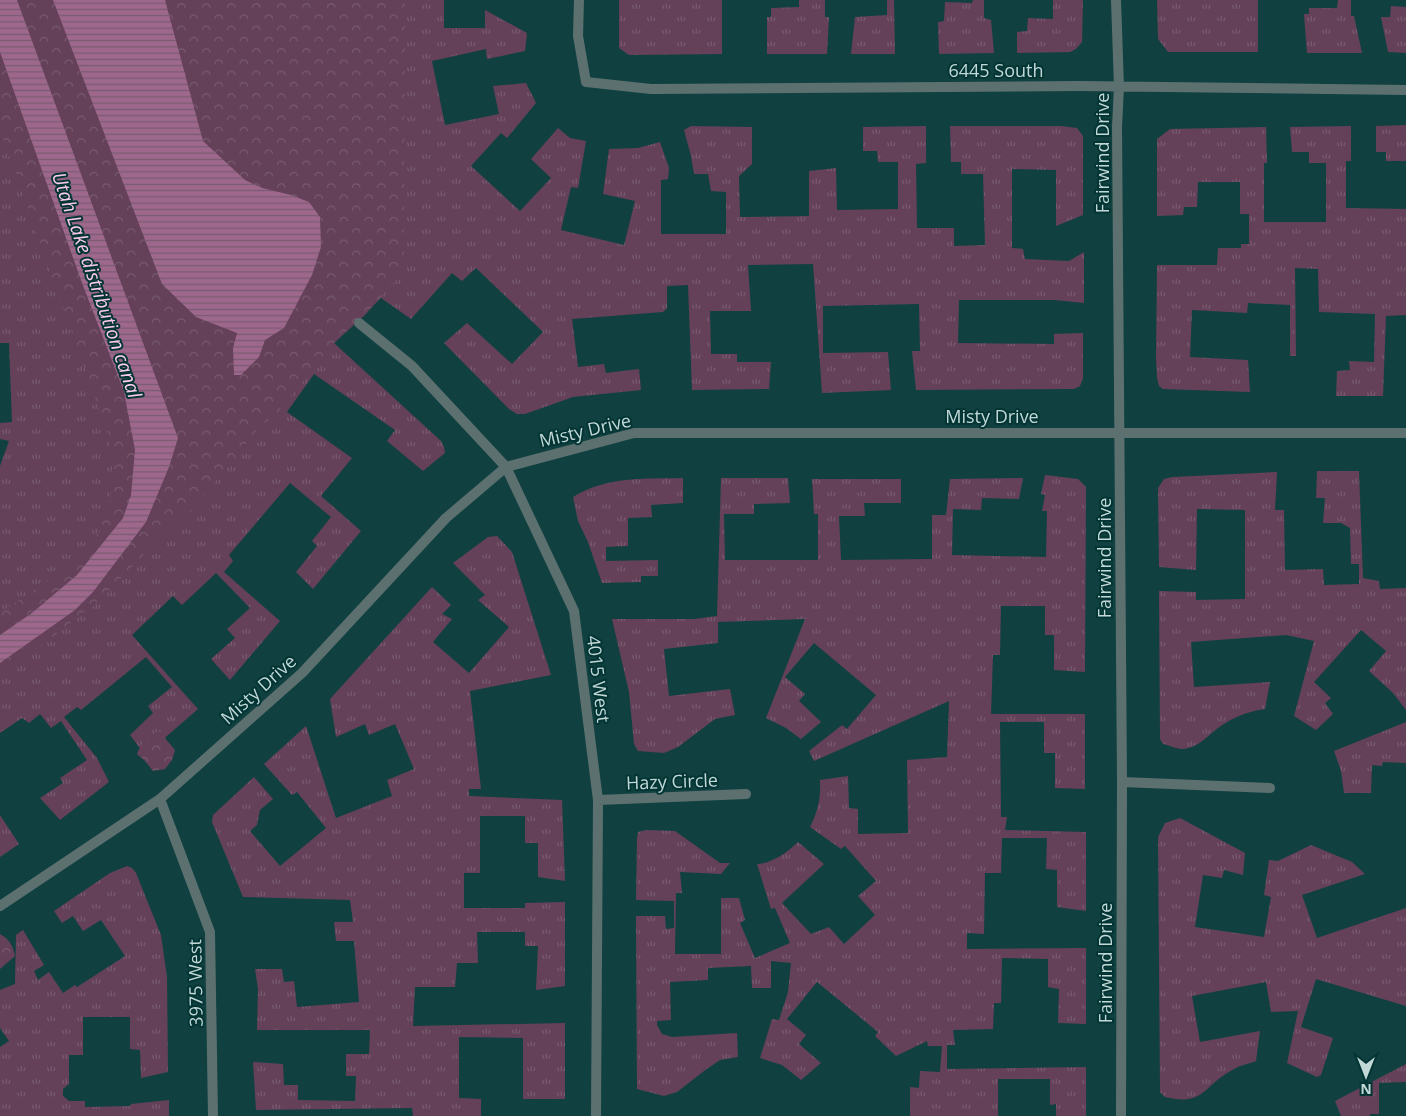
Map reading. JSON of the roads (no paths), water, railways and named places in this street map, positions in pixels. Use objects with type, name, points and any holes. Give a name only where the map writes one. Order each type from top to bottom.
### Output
[{"type":"street","name":"6445 South","points":[[579,0],[578,36],[586,82],[651,89],[1119,87],[1406,90]]},
{"type":"street","name":"Fairwind Drive","points":[[1116,0],[1119,87],[1122,782],[1121,1116]]},
{"type":"street","name":"4015 West","points":[[359,323],[412,366],[506,467],[574,611],[598,800],[596,1116]]},
{"type":"street","name":"Misty Drive","points":[[0,906],[160,799],[302,673],[446,518],[506,467],[634,433],[1406,433]]},
{"type":"street","points":[[1122,782],[1270,788]]},
{"type":"street","name":"Hazy Circle","points":[[598,800],[746,794]]},
{"type":"street","name":"3975 West","points":[[160,799],[210,932],[213,1116]]},
{"type":"water","name":"Utah Lake distribution canal","points":[[0,0],[17,0],[178,438],[169,467],[146,522],[93,592],[75,610],[0,663],[0,635],[32,613],[77,575],[123,518],[131,495],[135,450],[124,392],[82,283],[0,52]]},
{"type":"water","points":[[53,0],[165,0],[203,141],[245,180],[262,188],[291,195],[309,202],[320,217],[321,247],[312,275],[284,328],[265,340],[259,357],[241,375],[234,375],[233,348],[237,333],[196,317],[162,284]]}]
